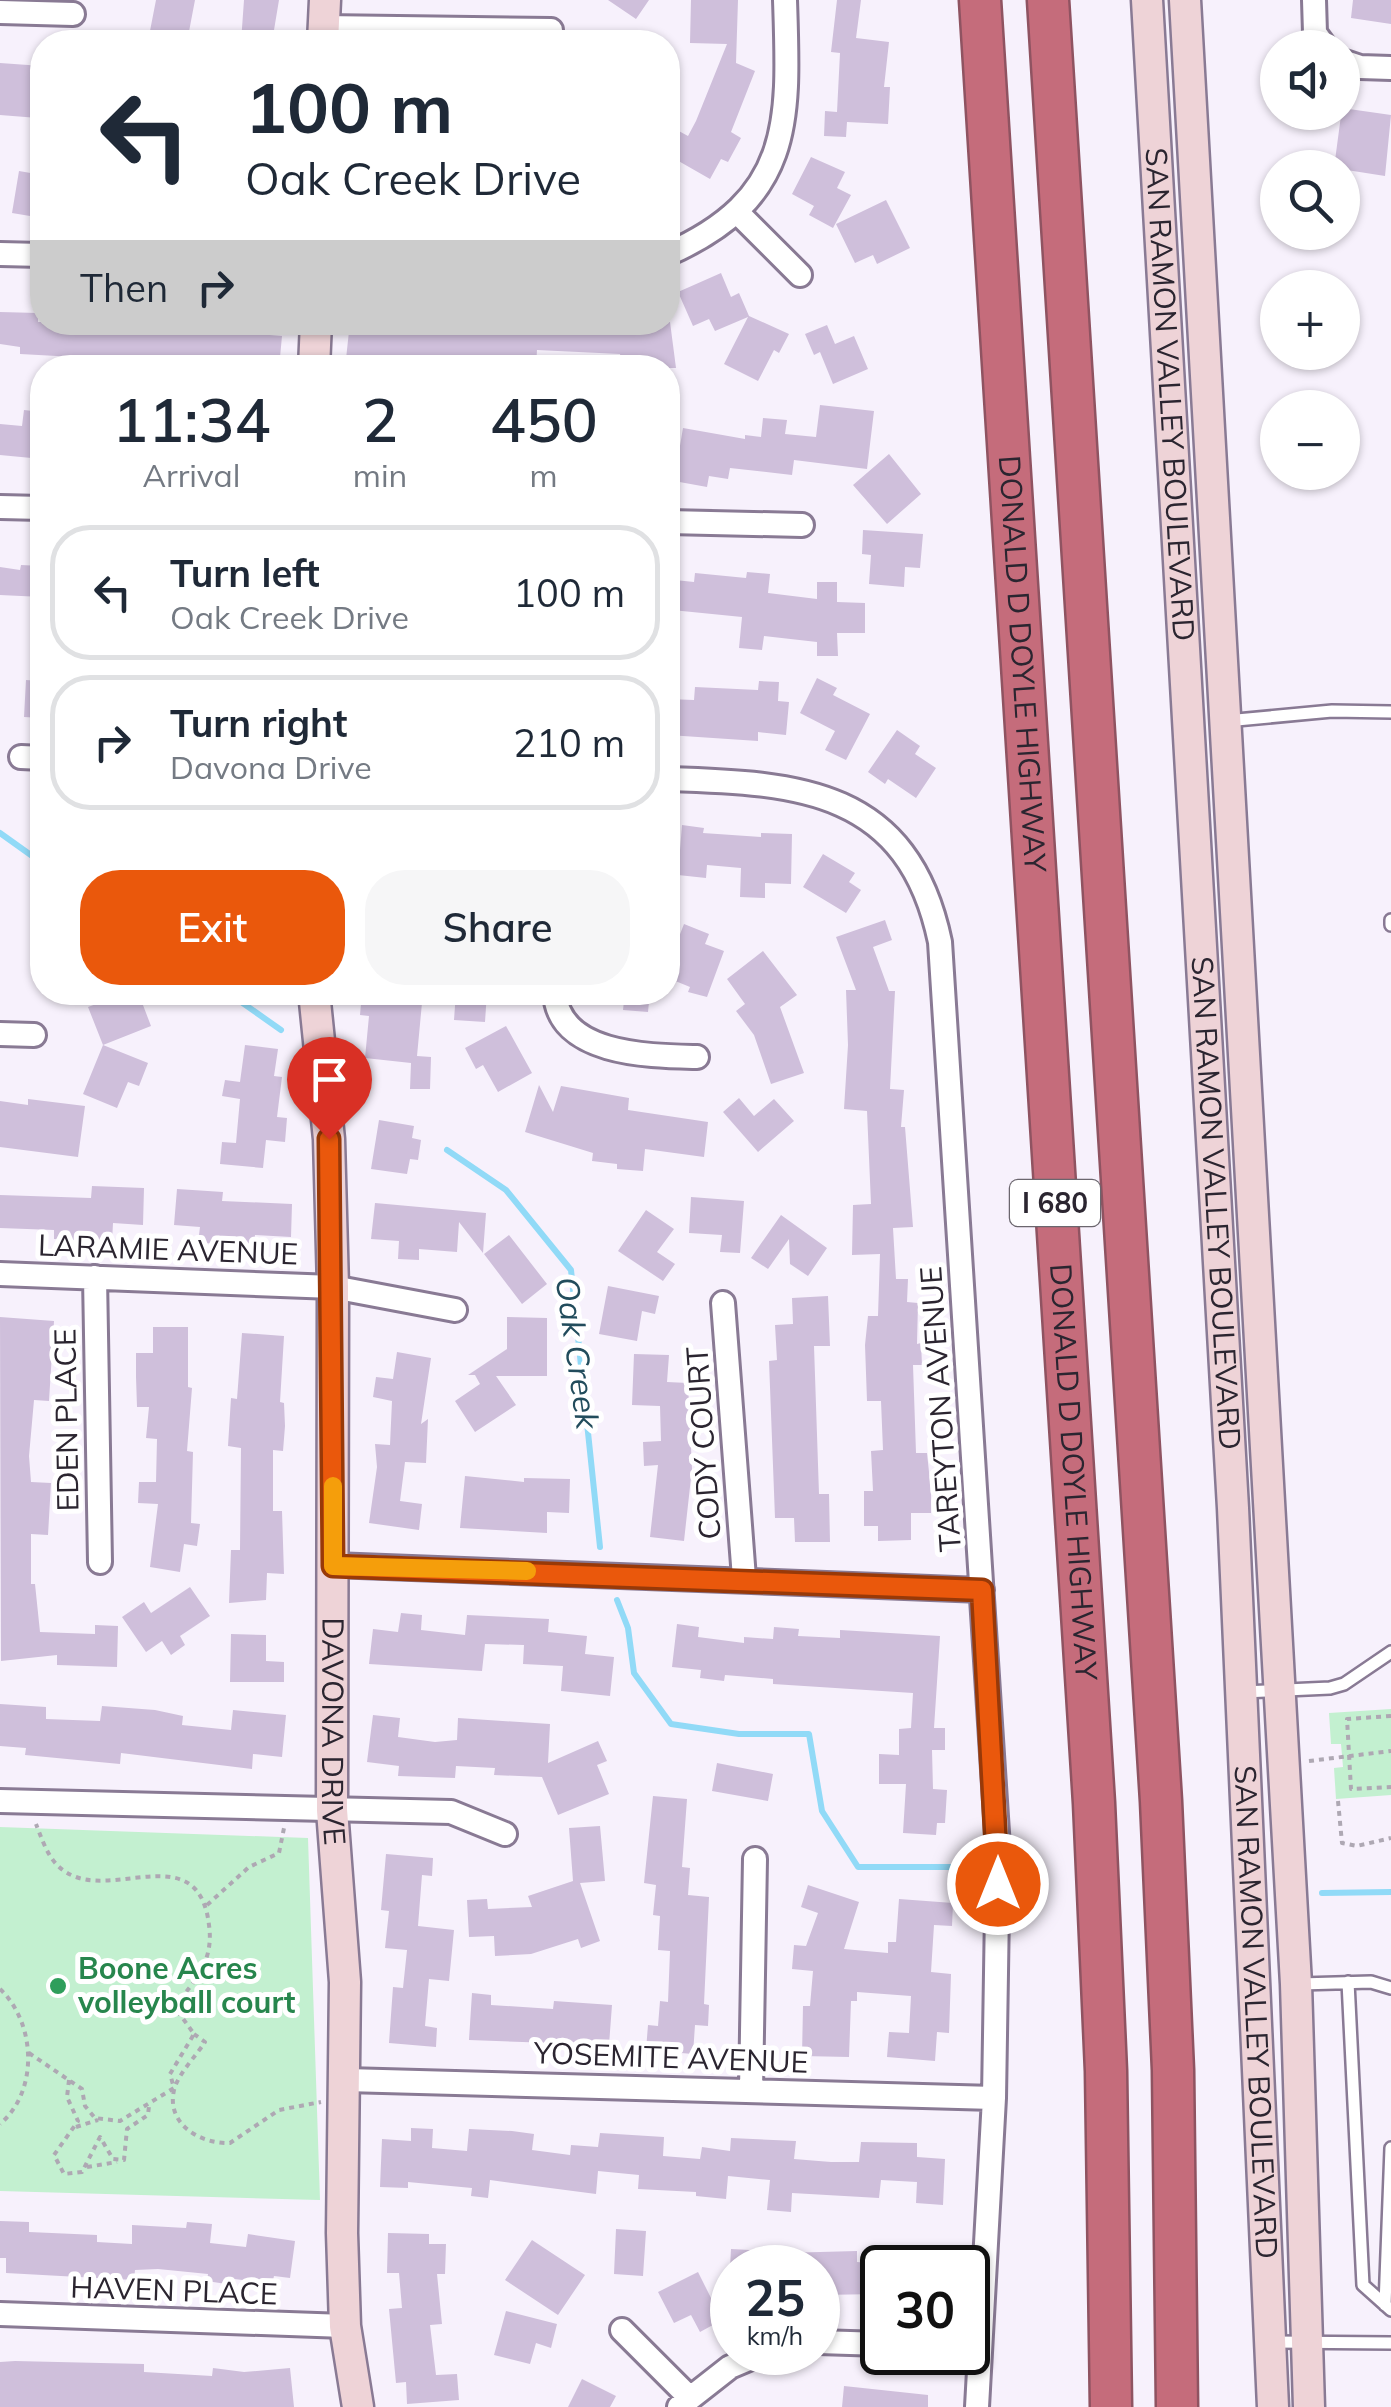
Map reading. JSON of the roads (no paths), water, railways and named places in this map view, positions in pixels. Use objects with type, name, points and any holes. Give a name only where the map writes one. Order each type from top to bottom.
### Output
[{"type":"highway","name":"DONALD D DOYLE HIGHWAY","points":[[980,0],[1094,1804],[1106,2071],[1111,2407]]},
{"type":"highway","name":"I 680","points":[[1048,0],[1160,1782],[1173,2070],[1177,2407]]},
{"type":"main road","name":"SAN RAMON VALLEY BOULEVARD","points":[[1148,0],[1183,288],[1226,721],[1296,1984],[1309,2407]]},
{"type":"main road","name":"SAN RAMON VALLEY BOULEVARD","points":[[1185,0],[1183,288],[1190,722],[1273,2407]]},
{"type":"main road","points":[[1190,722],[1226,721]]},
{"type":"main road","name":"DAVONA DRIVE","points":[[315,1005],[329,1139],[333,1287],[332,1810],[345,1982],[342,2233],[345,2326],[358,2407]]},
{"type":"street","points":[[680,248],[705,237],[738,212],[771,165],[788,106],[785,0]]},
{"type":"street","points":[[1314,0],[1315,30]]},
{"type":"street","points":[[0,12],[72,14]]},
{"type":"street","points":[[324,23],[551,30]]},
{"type":"street","points":[[1360,67],[1391,68]]},
{"type":"street","points":[[738,212],[800,275]]},
{"type":"street","points":[[0,254],[30,255]]},
{"type":"street","points":[[0,507],[30,508]]},
{"type":"street","points":[[680,522],[802,526]]},
{"type":"street","name":"TAREYTON AVENUE","points":[[680,779],[758,782],[814,792],[863,815],[902,852],[931,898],[944,986],[998,1848],[994,2098],[982,2245]]},
{"type":"street","points":[[561,1005],[569,1025],[604,1048],[650,1056],[697,1056]]},
{"type":"street","points":[[0,1034],[34,1036]]},
{"type":"street","name":"LARAMIE AVENUE","points":[[0,1274],[333,1287],[456,1310]]},
{"type":"street","name":"EDEN PLACE","points":[[95,1277],[100,1562]]},
{"type":"street","name":"CODY COURT","points":[[723,1304],[744,1578]]},
{"type":"street","points":[[333,1566],[744,1578],[982,1590]]},
{"type":"street","points":[[0,1801],[451,1812],[505,1834]]},
{"type":"street","points":[[751,2090],[755,1859]]},
{"type":"street","name":"YOSEMITE AVENUE","points":[[346,2092],[751,2090],[994,2098]]},
{"type":"street","name":"HAVEN PLACE","points":[[0,2314],[345,2326]]},
{"type":"street","points":[[622,2330],[683,2401],[718,2375]]},
{"type":"street","name":"TAREYTON AVENUE","points":[[975,2375],[977,2407]]},
{"type":"lane","points":[[1226,721],[1332,711],[1391,712]]},
{"type":"lane","points":[[1239,1692],[1344,1684],[1391,1652]]},
{"type":"lane","points":[[1296,1984],[1348,1982],[1391,1988]]},
{"type":"lane","points":[[1348,1982],[1364,2285],[1388,2308]]},
{"type":"lane","points":[[1388,2308],[1391,2148]]},
{"type":"lane","points":[[1269,2342],[1391,2343],[1391,2330]]},
{"type":"waterway","name":"Oak Creek","points":[[0,833],[30,854]]},
{"type":"waterway","name":"Oak Creek","points":[[245,1005],[281,1030]]},
{"type":"waterway","name":"Oak Creek","points":[[447,1150],[506,1190],[571,1270],[600,1547]]},
{"type":"waterway","name":"Oak Creek","points":[[617,1600],[628,1628],[634,1673],[671,1724],[739,1734],[809,1734],[822,1811],[858,1867],[963,1867]]},
{"type":"waterway","name":"Oak Creek","points":[[1322,1893],[1391,1892]]},
{"type":"place","name":"Boone Acres volleyball court","points":[[58,1986]]}]
